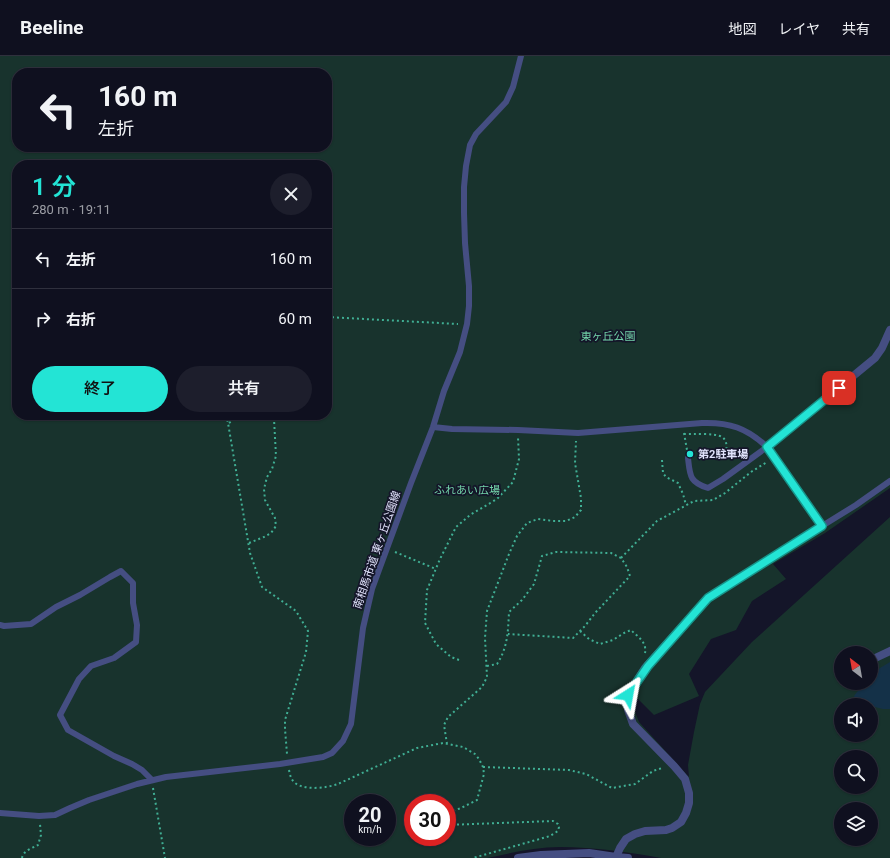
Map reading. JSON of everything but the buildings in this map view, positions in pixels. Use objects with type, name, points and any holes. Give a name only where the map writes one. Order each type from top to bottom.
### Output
[{"type":"street","points":[[767,447],[875,358],[882,348],[890,330]]},
{"type":"street","points":[[616,857],[626,839],[635,834],[645,831],[666,830],[681,822],[689,803],[689,793],[685,779],[633,724],[628,710],[628,695],[648,666],[708,598],[822,526]]},
{"type":"street","points":[[878,657],[890,651]]},
{"type":"street","points":[[518,858],[541,855],[589,853],[628,858]]},
{"type":"lane","name":"南相馬市道 東ヶ丘公園線","points":[[0,813],[39,816],[55,815],[90,800],[152,780],[166,777],[295,762],[323,756],[332,752],[339,746],[346,736],[351,724],[362,628],[372,589],[433,427],[444,391],[460,352],[468,324],[469,286],[465,243],[464,187],[470,145],[476,134],[506,102],[513,87],[521,56]]},
{"type":"lane","points":[[433,427],[452,429],[578,433],[717,422],[731,425],[741,429],[759,440],[767,447],[822,526],[856,505],[890,481]]},
{"type":"lane","points":[[688,458],[693,480],[701,486],[708,488],[719,482],[767,447]]},
{"type":"lane","points":[[0,625],[31,624],[56,607],[121,571],[133,583],[133,603],[137,625],[136,642],[114,658],[91,666],[79,679],[60,715],[68,730],[114,756],[132,764],[142,770],[152,780]]},
{"type":"path","points":[[332,317],[468,324]]},
{"type":"path","points":[[227,420],[250,553],[262,587],[296,611],[308,630],[306,652],[286,720],[285,738],[290,777],[300,786],[308,788],[331,786],[416,748],[443,743],[470,750],[475,754],[483,767],[484,774],[477,800],[456,810]]},
{"type":"path","points":[[228,423],[233,420]]},
{"type":"path","points":[[248,543],[271,533],[276,526],[276,518],[265,500],[264,489],[267,477],[272,469],[276,456],[274,420]]},
{"type":"path","points":[[459,660],[451,656],[436,644],[425,623],[427,590],[456,527],[470,515],[497,499],[513,482],[519,459],[518,430]]},
{"type":"path","points":[[447,744],[444,725],[448,717],[482,687],[487,677],[485,638],[487,612],[508,554],[517,536],[527,523],[538,519],[566,521],[575,517],[581,510],[581,498],[575,463],[578,433]]},
{"type":"path","points":[[684,434],[722,436],[726,440],[727,448],[726,452],[718,455]]},
{"type":"path","points":[[621,558],[656,521],[694,501],[713,500],[774,457]]},
{"type":"path","points":[[662,460],[663,473],[666,477],[678,483],[686,505]]},
{"type":"path","points":[[387,551],[397,552],[436,570]]},
{"type":"path","points":[[487,666],[497,664],[502,656],[508,634],[509,612],[522,600],[534,584],[542,556],[556,552],[611,553],[621,558],[630,576],[595,613],[585,626],[572,638],[508,634]]},
{"type":"path","points":[[580,631],[589,639],[600,644],[613,640],[631,630],[643,640],[646,651],[643,659],[648,666]]},
{"type":"path","points":[[483,767],[569,770],[586,774],[612,788],[635,784],[652,771],[664,767],[670,762]]},
{"type":"path","points":[[152,780],[166,858]]},
{"type":"path","points":[[22,858],[24,853],[38,845],[41,829],[39,816]]},
{"type":"path","points":[[456,825],[554,821],[558,824],[558,831],[550,836],[473,858]]},
{"type":"green space","name":"東ヶ丘公園","points":[[0,56],[890,56],[890,488],[825,533],[773,564],[786,579],[752,601],[736,630],[711,639],[689,674],[699,696],[654,715],[635,696],[634,709],[639,722],[689,777],[688,765],[694,732],[700,704],[705,692],[752,642],[890,517],[890,858],[661,858],[611,850],[560,847],[514,852],[487,858],[0,858]]},
{"type":"water","points":[[890,662],[890,709],[878,708],[878,698],[855,698],[854,696],[859,690],[878,690],[878,670]]},
{"type":"place","name":"第2駐車場","points":[[690,454]]},
{"type":"route","points":[[628,695],[648,666],[708,598],[822,526],[767,447],[839,388]]},
{"type":"park label","name":"ふれあい広場","points":[[467,490]]}]
